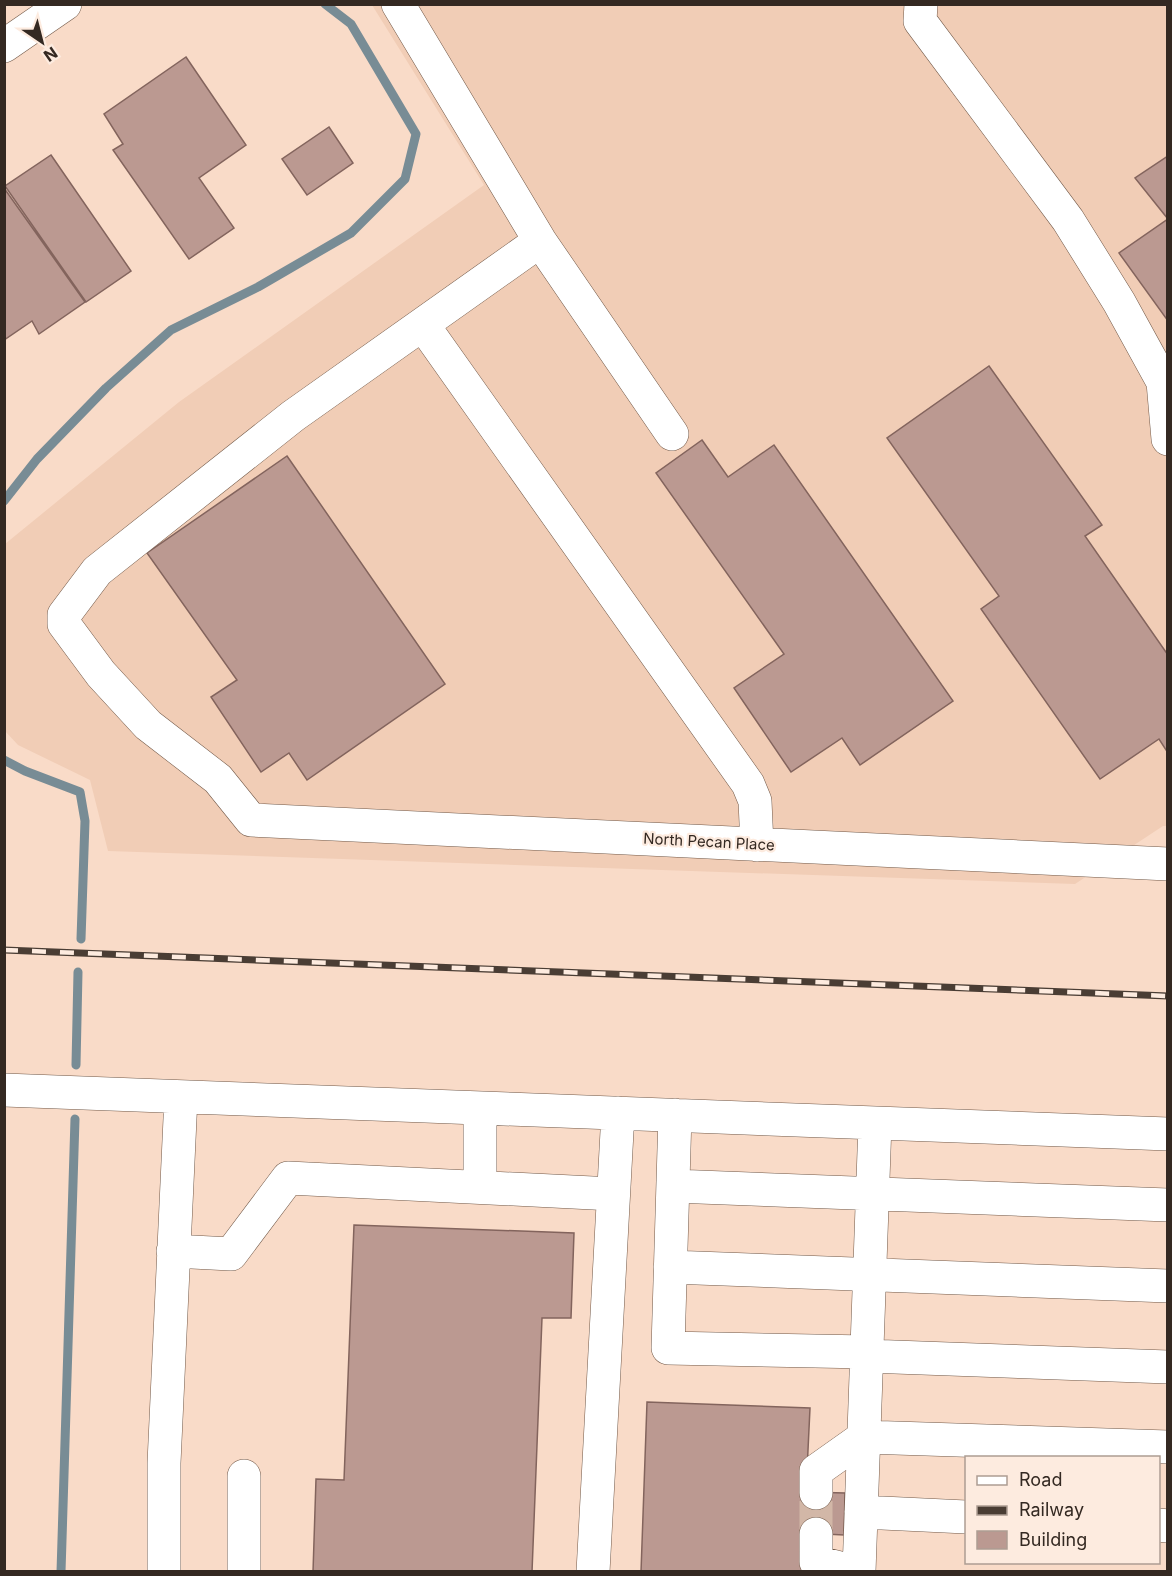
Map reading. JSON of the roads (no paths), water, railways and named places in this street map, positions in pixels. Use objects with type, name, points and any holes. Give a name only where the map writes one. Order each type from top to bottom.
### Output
[{"type":"street","points":[[4,46],[65,4]]},
{"type":"street","points":[[398,4],[540,241],[672,434]]},
{"type":"street","points":[[921,4],[920,21],[1068,220],[1119,303],[1163,382],[1167,439]]},
{"type":"street","points":[[540,241],[423,325],[748,784],[755,801],[757,844]]},
{"type":"street","name":"North Pecan Place","points":[[423,325],[293,416],[97,571],[64,615],[64,624],[101,674],[148,725],[218,779],[251,820],[1167,864]]},
{"type":"street","points":[[4,1090],[1167,1134]]},
{"type":"street","points":[[164,1572],[164,1463],[181,1097]]},
{"type":"street","points":[[480,1108],[480,1187]]},
{"type":"street","points":[[593,1572],[618,1113]]},
{"type":"street","points":[[675,1115],[668,1348],[1167,1367]]},
{"type":"street","points":[[816,1534],[816,1562],[858,1572],[875,1123]]},
{"type":"street","points":[[173,1251],[231,1254],[288,1178],[613,1194]]},
{"type":"street","points":[[673,1186],[1167,1205]]},
{"type":"street","points":[[670,1267],[1167,1286]]},
{"type":"street","points":[[816,1492],[816,1471],[864,1437],[1167,1448]]},
{"type":"street","points":[[244,1476],[244,1572]]},
{"type":"street","points":[[861,1512],[965,1517]]},
{"type":"waterway","points":[[4,501],[37,459],[106,388],[171,330],[258,287],[351,233],[405,179],[416,134],[351,24],[325,4]]},
{"type":"waterway","points":[[4,760],[25,771],[80,792],[85,821],[81,939]]},
{"type":"waterway","points":[[76,1065],[78,972]]},
{"type":"waterway","points":[[61,1572],[75,1119]]},
{"type":"tunnel","points":[[816,1493],[816,1534]]},
{"type":"railway","points":[[4,950],[1168,996]]}]
